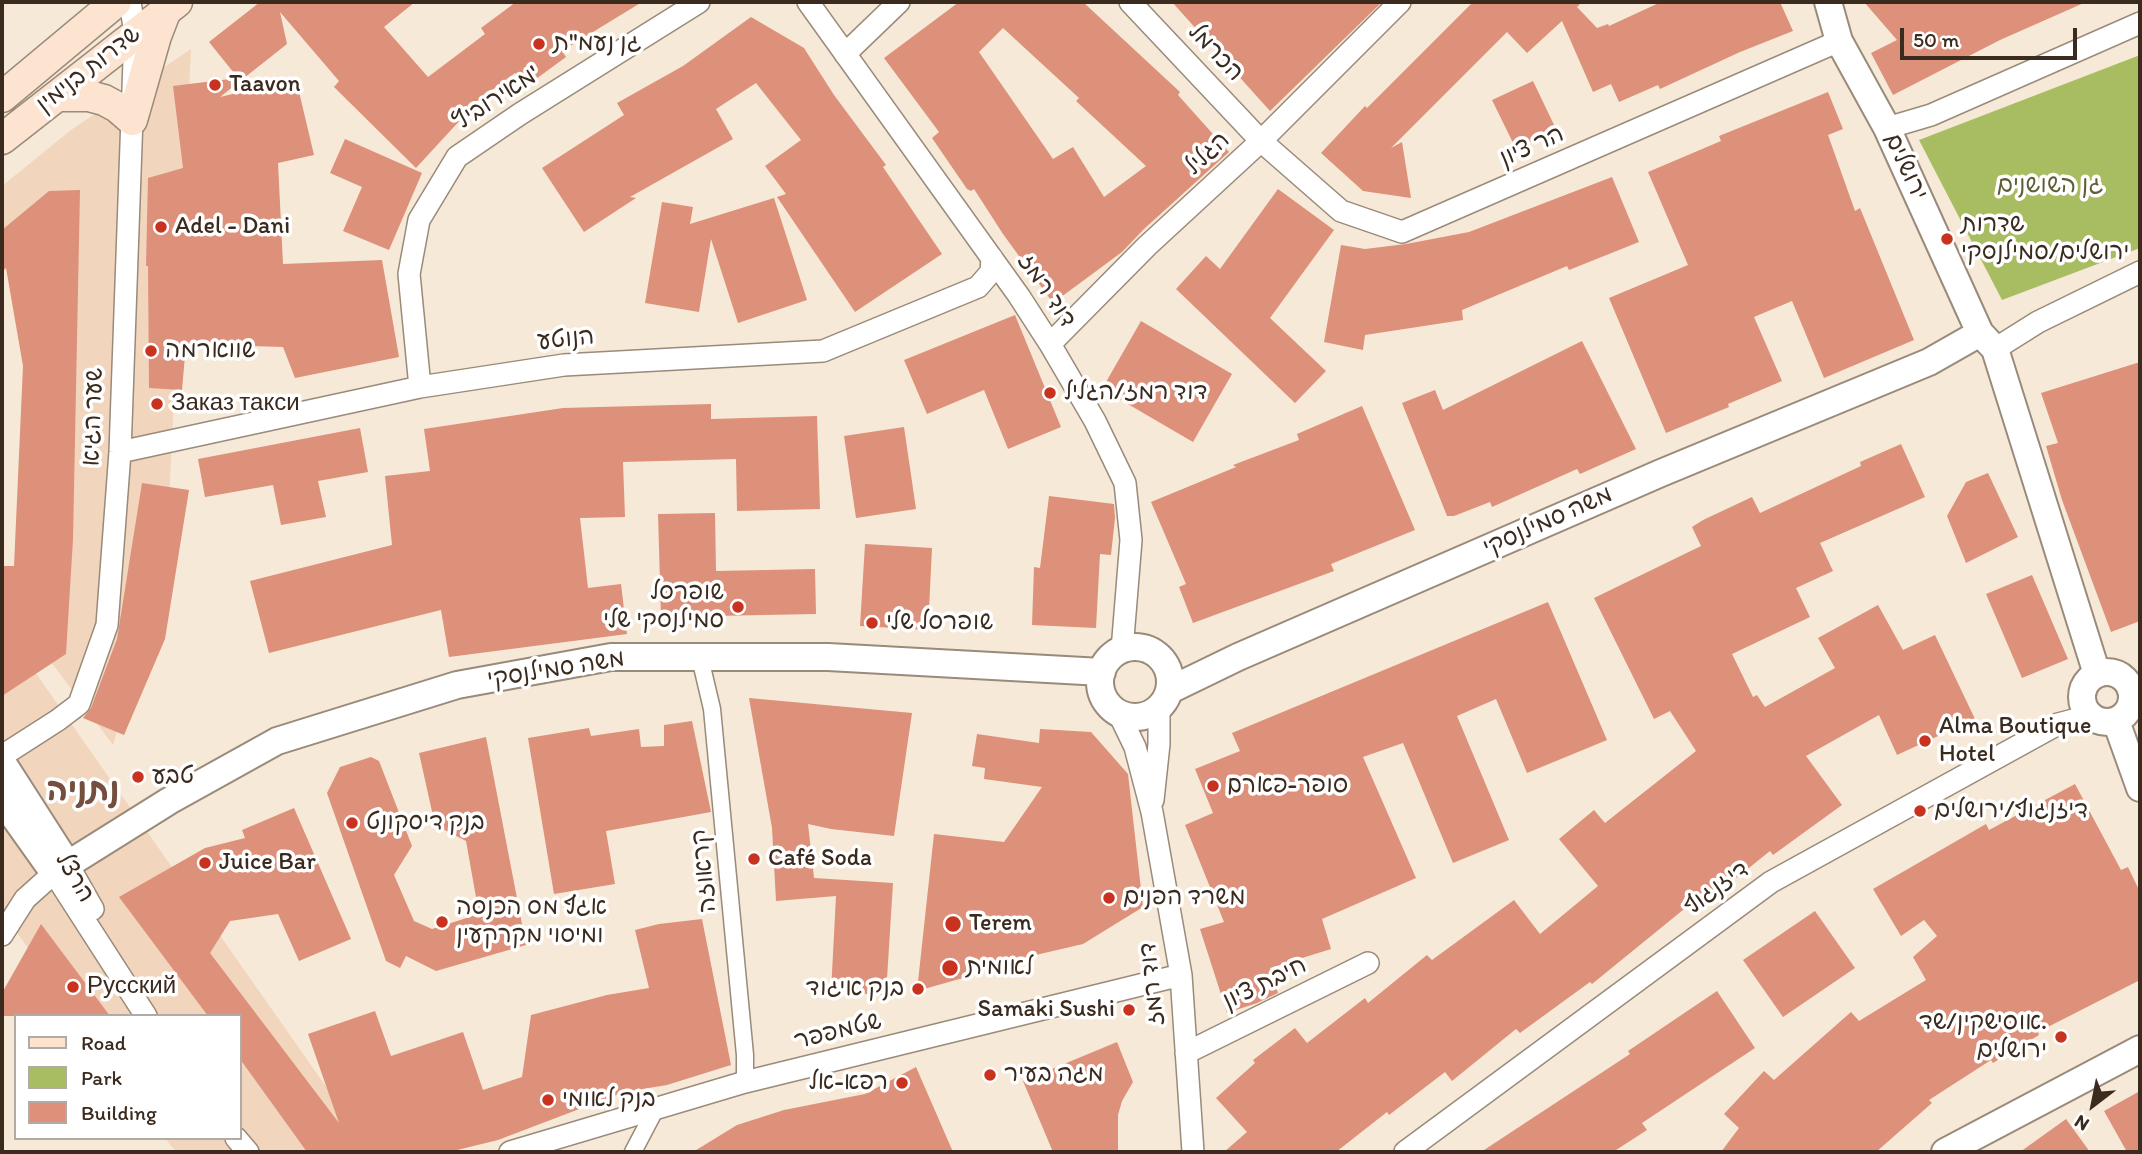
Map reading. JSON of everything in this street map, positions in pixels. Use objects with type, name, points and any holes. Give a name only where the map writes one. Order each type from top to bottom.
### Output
[{"type":"main road","name":"שדרות בנימין","points":[[2,97],[118,4]]},
{"type":"main road","name":"שדרות בנימין","points":[[2,139],[172,6]]},
{"type":"main road","points":[[58,96],[89,96],[104,100],[132,120],[156,36],[172,6]]},
{"type":"street","name":"מאירוביץ'","points":[[420,387],[409,274],[419,220],[457,157],[520,114],[699,2]]},
{"type":"street","name":"דוד רמז","points":[[808,2],[992,258],[1050,344],[1095,421],[1125,483],[1131,540],[1122,650]]},
{"type":"street","points":[[845,54],[899,2]]},
{"type":"street","name":"הכרמל","points":[[1130,2],[1261,141]]},
{"type":"street","name":"הגליל","points":[[1050,344],[1147,246],[1261,141],[1400,2]]},
{"type":"street","name":"ירושלים","points":[[1828,2],[1839,41],[1887,128],[2019,422],[2097,674]]},
{"type":"street","name":"שער הגיא","points":[[2,756],[79,704],[107,625],[120,452],[135,33],[118,4]]},
{"type":"street","points":[[1887,128],[1931,115],[2140,23]]},
{"type":"street","name":"הר ציון","points":[[1261,141],[1341,211],[1402,232],[1839,41]]},
{"type":"street","name":"הנוטע","points":[[120,452],[420,387],[564,365],[823,351],[978,287],[991,272],[992,258]]},
{"type":"street","name":"משה סמילנסקי","points":[[1165,699],[1238,657],[1661,473],[1929,362],[1985,346],[2021,322],[2038,322],[2140,272]]},
{"type":"street","points":[[1144,648],[1154,652],[1168,669],[1165,699],[1152,713],[1136,718],[1119,714],[1103,696],[1102,672],[1109,659],[1122,650],[1144,648]]},
{"type":"street","name":"משה סמילנסקי","points":[[61,869],[169,801],[277,741],[457,685],[611,657],[828,657],[1102,672]]},
{"type":"street","name":"קראוזה","points":[[700,658],[712,709],[745,1055],[745,1082]]},
{"type":"street","points":[[2106,672],[2122,676],[2136,688],[2131,708],[2116,721],[2104,723],[2089,716],[2084,709],[2082,692],[2090,678],[2097,674],[2106,672]]},
{"type":"street","name":"דוד רמז","points":[[1152,812],[1165,699]]},
{"type":"street","name":"דוד רמז","points":[[1119,714],[1135,747],[1152,812],[1181,975],[1193,1152]]},
{"type":"street","name":"דיזנגוף","points":[[1405,1152],[1771,882],[2058,724],[2089,716]]},
{"type":"street","points":[[2116,721],[2140,788]]},
{"type":"street","name":"הרצל","points":[[2,762],[61,869],[110,940],[140,1008]]},
{"type":"street","name":"הרצל","points":[[2,800],[61,869]]},
{"type":"street","points":[[2,935],[25,899],[61,869]]},
{"type":"street","name":"חיבת ציון","points":[[1186,1053],[1368,963]]},
{"type":"street","name":"שטמפפר","points":[[510,1152],[745,1082],[1181,975]]},
{"type":"street","points":[[1945,1152],[2140,1049]]},
{"type":"street","points":[[633,1152],[655,1110]]},
{"type":"shaded area","points":[[191,49],[166,563],[113,745],[49,659],[61,213],[2,261],[2,186],[71,130]]},
{"type":"shaded area","points":[[2,625],[372,1152],[176,1152],[167,1140],[242,1140],[242,1014],[76,1014],[2,912]]},
{"type":"green space","name":"גן השושנים","points":[[2140,55],[2140,248],[2002,300],[1919,140]]},
{"type":"building","points":[[260,2],[415,2],[384,27],[428,77],[485,34],[481,28],[516,2],[642,2],[562,51],[566,57],[525,87],[515,73],[460,114],[463,117],[416,168],[334,87],[339,81],[280,12],[287,44],[220,97],[296,79],[314,155],[278,163],[283,264],[382,260],[399,357],[295,378],[283,347],[186,344],[182,390],[149,388],[146,266],[148,178],[183,168],[173,86],[238,78],[209,42]]},
{"type":"building","points":[[959,2],[1083,2],[1180,92],[1178,95],[1229,152],[1122,252],[1053,303],[974,189],[967,189],[932,138],[939,132],[884,58]],"holes":[[[1003,28],[1079,98],[1076,101],[1146,166],[1104,197],[1073,147],[1053,159],[979,52]]]},
{"type":"building","points":[[1172,2],[1382,2],[1270,111]]},
{"type":"building","points":[[1473,2],[1582,2],[1577,7],[1597,28],[1608,24],[1609,26],[1661,2],[1780,2],[1793,31],[1660,89],[1658,85],[1619,102],[1611,84],[1593,92],[1562,21],[1527,53],[1507,32],[1391,148],[1402,142],[1411,198],[1363,191],[1321,153],[1365,106],[1367,108]]},
{"type":"building","points":[[1864,2],[2086,2],[2000,40],[1893,95],[1871,53],[1897,40]]},
{"type":"building","points":[[751,17],[804,48],[834,95],[886,165],[883,167],[942,254],[855,312],[777,197],[786,194],[765,166],[801,140],[756,83],[716,109],[733,139],[630,197],[636,198],[584,232],[542,168],[624,115],[617,103],[683,66]]},
{"type":"building","points":[[1533,81],[1556,129],[1516,149],[1492,100]]},
{"type":"building","points":[[1828,92],[1843,129],[1828,135],[1855,211],[1860,208],[1914,340],[1824,378],[1792,301],[1754,317],[1782,381],[1666,433],[1609,298],[1688,265],[1648,172],[1721,141],[1719,136]]},
{"type":"building","points":[[345,139],[422,173],[389,250],[343,231],[362,187],[330,173]]},
{"type":"building","points":[[1612,177],[1639,242],[1569,270],[1567,266],[1462,310],[1463,320],[1365,335],[1363,350],[1324,342],[1341,245],[1365,249],[1469,232]]},
{"type":"building","points":[[1278,189],[1334,230],[1270,318],[1326,371],[1295,403],[1176,289],[1206,256],[1220,269]]},
{"type":"building","points":[[80,190],[73,539],[66,654],[2,696],[2,566],[14,566],[23,366],[6,268],[2,272],[2,230],[49,191]]},
{"type":"building","points":[[774,198],[807,300],[738,323],[711,239],[699,312],[645,303],[662,202],[693,207],[690,224]]},
{"type":"building","points":[[1015,315],[1061,427],[1008,449],[984,390],[927,414],[904,360]]},
{"type":"building","points":[[1141,321],[1232,374],[1193,442],[1102,389]]},
{"type":"building","points":[[1582,341],[1636,449],[1580,474],[1577,469],[1492,507],[1490,502],[1454,516],[1447,516],[1402,403],[1435,390],[1443,410]]},
{"type":"building","points":[[2140,362],[2140,621],[2111,632],[2062,500],[2046,446],[2058,443],[2041,393]]},
{"type":"building","points":[[711,404],[711,419],[817,416],[820,509],[737,511],[736,459],[623,462],[625,517],[580,518],[588,588],[621,584],[627,634],[449,657],[441,610],[269,653],[250,581],[392,545],[385,476],[430,471],[424,429],[563,408]]},
{"type":"building","points":[[1362,406],[1415,530],[1331,564],[1334,571],[1193,623],[1179,587],[1186,584],[1151,502],[1236,467],[1233,465],[1299,440],[1297,434]]},
{"type":"building","points":[[904,427],[916,509],[856,518],[844,436]]},
{"type":"building","points":[[360,428],[368,472],[318,481],[326,517],[281,525],[273,485],[205,497],[198,459]]},
{"type":"building","points":[[1901,444],[1925,497],[1820,543],[1833,571],[1796,588],[1810,617],[1732,654],[1753,697],[1757,695],[1765,707],[1835,668],[1818,638],[1878,605],[1903,650],[1935,635],[1975,719],[1897,755],[1879,715],[1806,756],[1842,805],[1773,855],[1770,851],[1699,908],[1694,901],[1592,984],[1590,982],[1520,1033],[1516,1029],[1452,1081],[1445,1072],[1336,1152],[1224,1152],[1247,1132],[1216,1098],[1255,1063],[1253,1060],[1295,1028],[1307,1043],[1365,998],[1368,1003],[1427,955],[1432,960],[1514,900],[1540,934],[1598,886],[1559,839],[1594,810],[1605,823],[1696,751],[1670,711],[1654,719],[1594,598],[1701,546],[1692,527],[1703,520],[1752,497],[1760,513],[1861,466],[1860,462]]},
{"type":"building","points":[[1988,473],[2018,537],[1966,563],[1947,516],[1966,482]]},
{"type":"building","points":[[142,483],[189,490],[165,639],[124,735],[83,718],[91,708],[117,639]]},
{"type":"building","points":[[1049,496],[1114,504],[1111,555],[1100,554],[1096,628],[1032,625],[1034,567],[1040,568]]},
{"type":"building","points":[[715,513],[716,571],[815,569],[816,614],[661,617],[658,514]]},
{"type":"building","points":[[865,544],[932,548],[928,630],[860,626]]},
{"type":"building","points":[[2032,575],[2068,659],[2022,678],[1986,594]]},
{"type":"building","points":[[1548,602],[1607,740],[1527,773],[1496,699],[1457,716],[1509,840],[1453,863],[1403,743],[1363,757],[1416,878],[1322,919],[1331,949],[1270,968],[1278,993],[1227,1013],[1200,929],[1224,922],[1185,825],[1213,813],[1195,769],[1240,751],[1232,733]]},
{"type":"building","points":[[749,698],[912,713],[894,836],[808,824],[814,878],[893,883],[886,995],[831,992],[836,896],[776,901],[772,828]]},
{"type":"building","points":[[692,721],[711,812],[606,831],[615,884],[554,894],[528,738],[589,728],[591,736],[639,729],[641,747],[664,746],[664,725]]},
{"type":"building","points":[[1040,729],[1091,732],[1128,774],[1143,907],[1083,944],[971,970],[970,976],[917,991],[934,834],[1004,842],[1042,787],[984,779],[985,768],[972,766],[977,734],[1039,743]]},
{"type":"building","points":[[486,737],[526,945],[436,971],[406,956],[400,968],[386,961],[327,793],[340,767],[371,757],[379,761],[412,846],[394,875],[414,921],[432,929],[479,914],[466,841],[435,825],[419,753]]},
{"type":"building","points":[[2075,784],[2121,870],[2128,867],[2140,892],[2140,980],[2038,1032],[2039,1035],[1993,1063],[1991,1060],[1929,1100],[1932,1103],[1876,1152],[1721,1152],[1739,1128],[1724,1114],[1764,1071],[1774,1080],[1851,1012],[1859,1021],[1926,980],[1913,957],[1937,936],[1924,920],[1901,936],[1873,889],[1986,824],[1989,830]]},
{"type":"building","points":[[294,808],[351,939],[299,961],[278,914],[230,921],[210,953],[339,1123],[308,1034],[375,1011],[391,1056],[463,1032],[483,1090],[522,1077],[531,1015],[607,995],[649,988],[635,930],[659,924],[702,919],[731,1065],[667,1085],[624,1092],[498,1140],[449,1152],[307,1152],[242,1062],[242,1014],[207,1014],[119,897],[205,848],[245,838],[242,830]]},
{"type":"building","points":[[1815,911],[1855,968],[1783,1017],[1743,960]]},
{"type":"building","points":[[41,924],[108,1014],[2,1016],[2,993]]},
{"type":"building","points":[[1717,991],[1755,1048],[1642,1123],[1647,1130],[1613,1152],[1481,1152],[1630,1054],[1628,1051]]},
{"type":"building","points":[[1117,1042],[1133,1082],[1122,1101],[1118,1115],[1118,1152],[1053,1152],[1023,1081]]},
{"type":"building","points":[[916,1067],[953,1152],[693,1152],[737,1125],[784,1110],[865,1094]]},
{"type":"building","points":[[2140,1091],[2140,1152],[2127,1152],[2104,1111]]},
{"type":"building","points":[[2066,1119],[2090,1152],[2020,1152]]},
{"type":"place","name":"גן נעמ\"ת","points":[[539,44]]},
{"type":"place","name":"Taavon","points":[[215,85]]},
{"type":"place","name":"Adel - Dani","points":[[161,227]]},
{"type":"place","name":"שדרות ירושלים/סמילנסקי","points":[[1947,239]]},
{"type":"place","name":"שווארמה","points":[[151,351]]},
{"type":"place","name":"דוד רמז/הגליל","points":[[1050,393]]},
{"type":"place","name":"Заказ такси","points":[[157,404]]},
{"type":"place","name":"שופרסל סמילנסקי שלי","points":[[738,607]]},
{"type":"place","name":"שופרסל שלי","points":[[872,623]]},
{"type":"place","name":"Alma Boutique Hotel","points":[[1925,741]]},
{"type":"place","name":"טבע","points":[[138,777]]},
{"type":"place","name":"סופר-פארם","points":[[1213,786]]},
{"type":"place","name":"דיזנגוף/ירושלים","points":[[1920,811]]},
{"type":"place","name":"בנק דיסקונט","points":[[352,823]]},
{"type":"place","name":"Café Soda","points":[[754,859]]},
{"type":"place","name":"Juice Bar","points":[[205,863]]},
{"type":"place","name":"משרד הפנים","points":[[1109,898]]},
{"type":"place","name":"אגף מס הכנסה ומיסוי מקרקעין","points":[[442,922]]},
{"type":"place","name":"Terem","points":[[953,924]]},
{"type":"place","name":"לאומית","points":[[950,968]]},
{"type":"place","name":"Русский","points":[[73,987]]},
{"type":"place","name":"בנק איגוד","points":[[918,989]]},
{"type":"place","name":"Samaki Sushi","points":[[1129,1010]]},
{"type":"place","name":"אוסישקין/שד. ירושלים","points":[[2061,1037]]},
{"type":"place","name":"מגה בעיר","points":[[990,1075]]},
{"type":"place","name":"רפא-אל","points":[[902,1083]]},
{"type":"place","name":"בנק לאומי","points":[[548,1100]]},
{"type":"district","name":"נתניה","points":[[83,792]]}]
